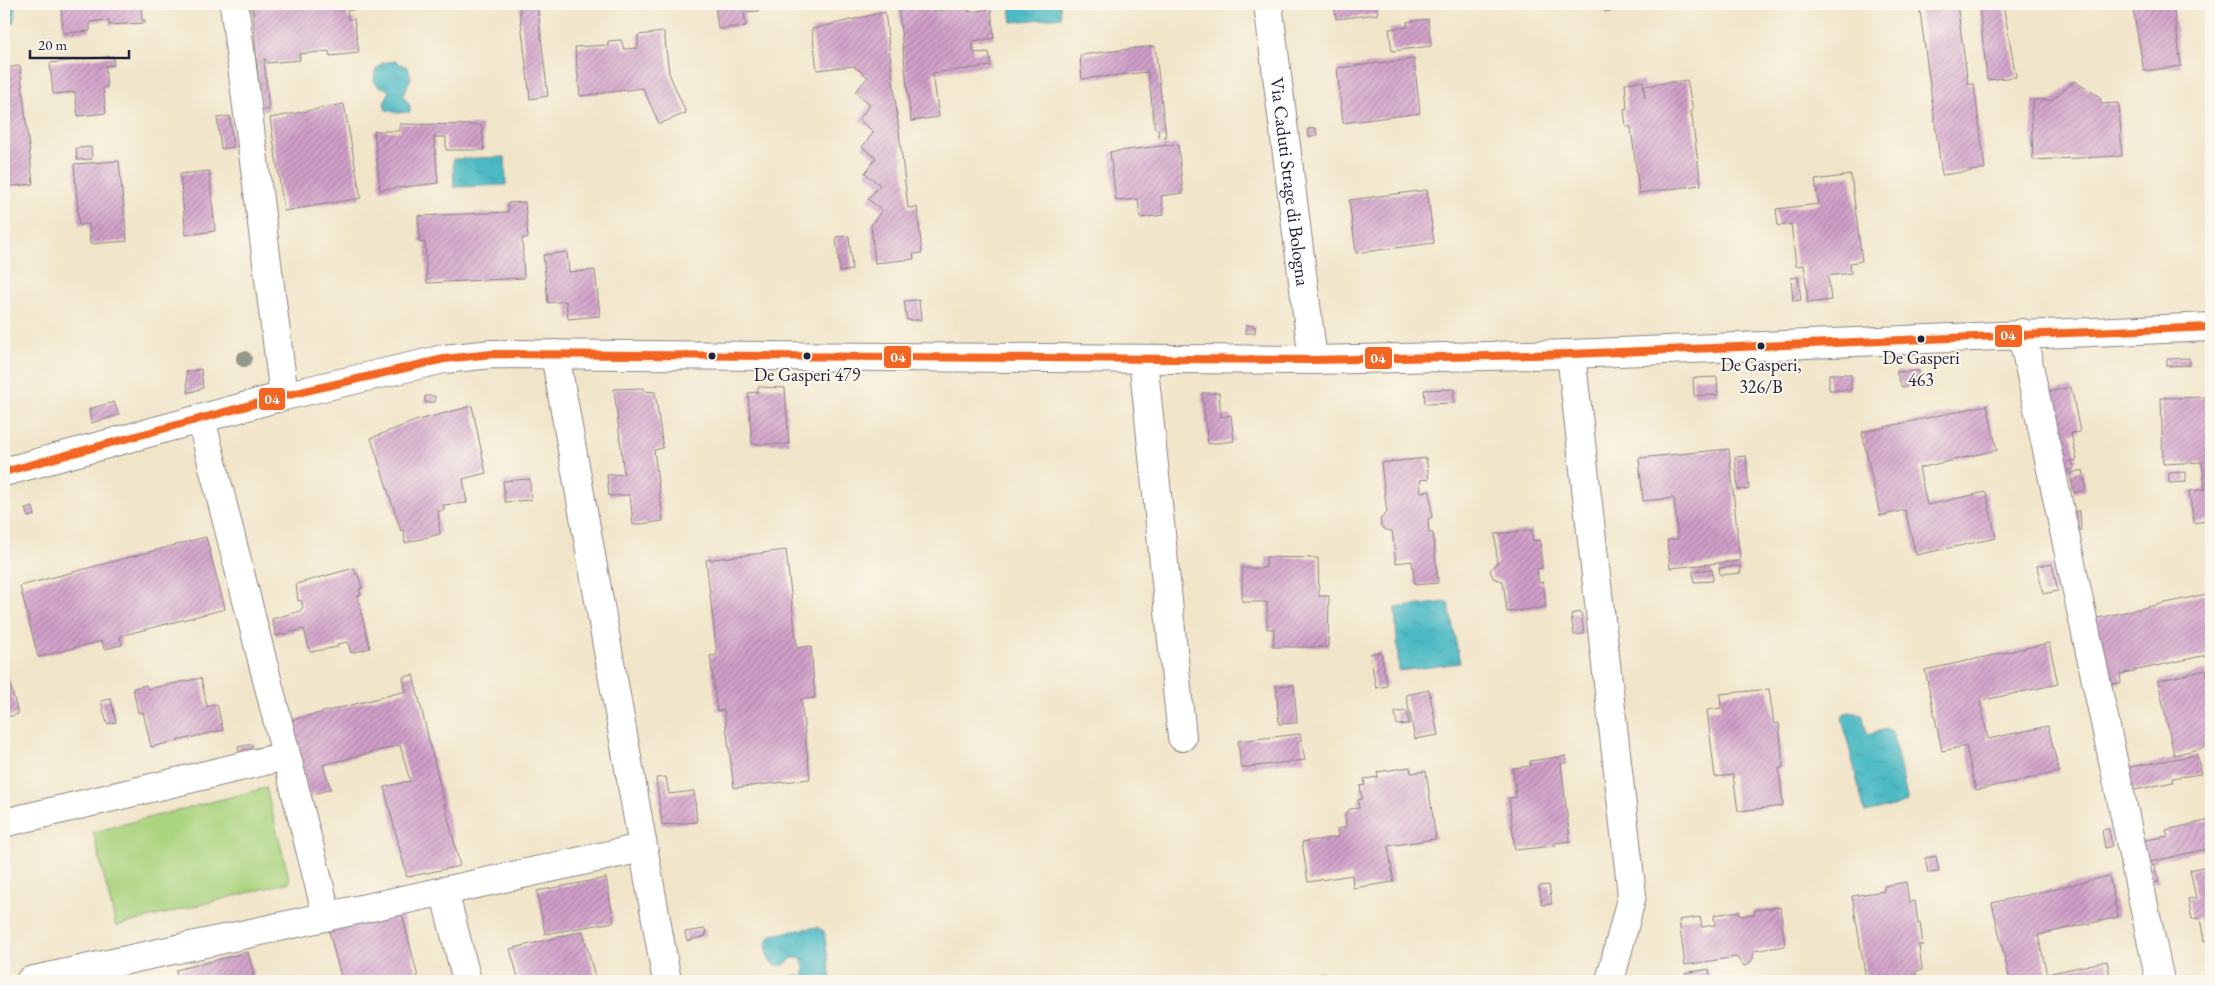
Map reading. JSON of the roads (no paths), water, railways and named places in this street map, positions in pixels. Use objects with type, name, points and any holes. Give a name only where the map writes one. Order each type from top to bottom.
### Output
[{"type":"street","points":[[234,4],[284,396]]},
{"type":"street","name":"Via Caduti Strage di Bologna","points":[[1268,4],[1313,360]]},
{"type":"street","points":[[4,472],[284,396],[444,360],[492,354],[1313,360],[1571,354],[2022,333],[2211,327]]},
{"type":"street","points":[[2022,333],[2160,981]]},
{"type":"street","points":[[555,354],[642,848],[668,981]]},
{"type":"street","points":[[1571,354],[1632,895],[1610,981]]},
{"type":"street","points":[[1143,359],[1182,737]]},
{"type":"street","points":[[201,419],[327,916]]},
{"type":"street","points":[[4,824],[286,756]]},
{"type":"street","points":[[30,981],[130,971],[327,916],[642,848]]},
{"type":"street","points":[[444,891],[467,981]]},
{"type":"water","points":[[4,4],[14,4],[15,12],[13,23],[4,31]]},
{"type":"water","points":[[1010,4],[1060,4],[1061,17],[1012,22]]},
{"type":"water","points":[[395,61],[408,68],[411,78],[403,95],[410,106],[410,112],[397,113],[386,110],[384,104],[389,92],[386,88],[379,87],[374,81],[375,72],[382,63]]},
{"type":"water","points":[[505,157],[506,185],[454,187],[453,159]]},
{"type":"water","points":[[1448,602],[1460,663],[1399,671],[1395,608]]},
{"type":"water","points":[[1845,713],[1862,714],[1867,734],[1888,729],[1892,732],[1908,802],[1865,813],[1842,718]]},
{"type":"water","points":[[816,927],[824,931],[831,981],[802,981],[805,970],[801,958],[792,958],[784,965],[778,965],[773,964],[767,956],[767,945],[771,935]]},
{"type":"place","name":"De Gasperi 463","points":[[1921,339]]},
{"type":"place","name":"De Gasperi, 326/B","points":[[1761,346]]},
{"type":"place","name":"De Gasperi 479","points":[[807,356]]}]
